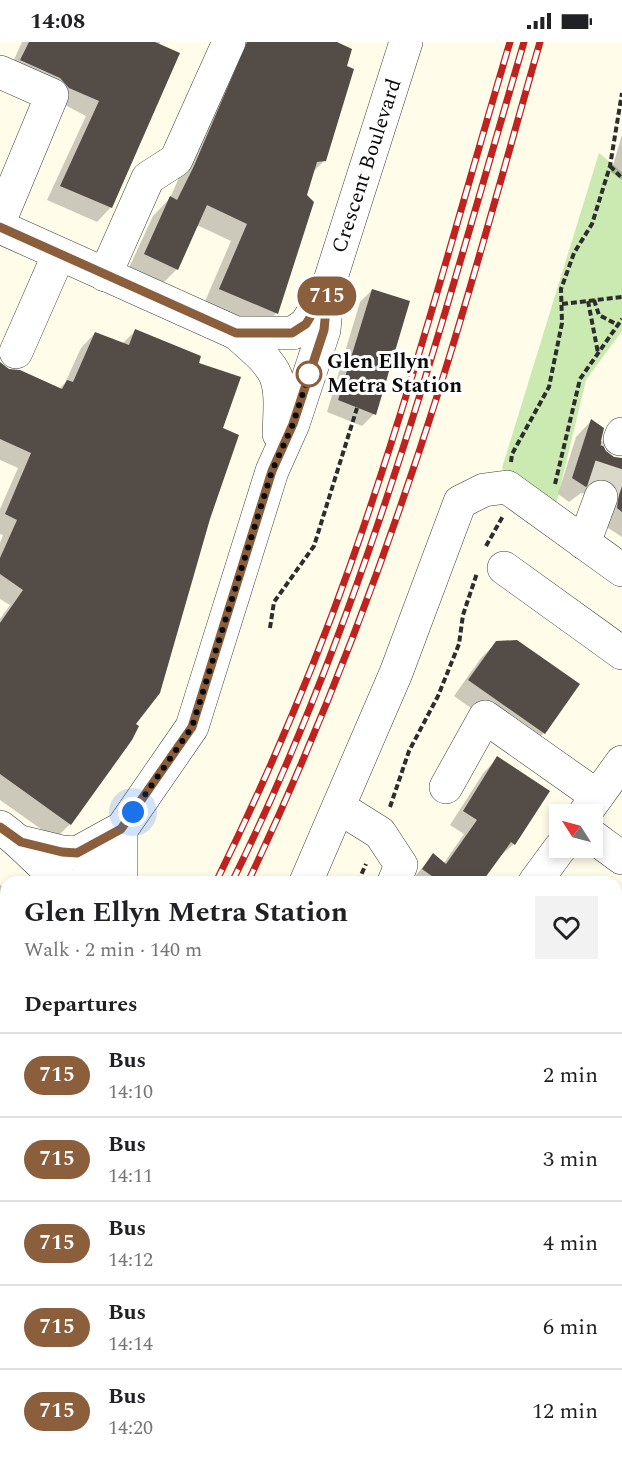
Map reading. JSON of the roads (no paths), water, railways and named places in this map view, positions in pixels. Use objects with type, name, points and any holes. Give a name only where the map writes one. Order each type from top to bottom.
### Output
[{"type":"street","points":[[105,274],[148,178],[176,160],[229,42]]},
{"type":"street","name":"Crescent Boulevard","points":[[89,876],[192,727],[272,471],[293,424],[324,330],[328,288],[406,42]]},
{"type":"street","points":[[0,72],[52,95],[1,229],[236,333],[269,362],[278,381],[279,434],[272,471]]},
{"type":"street","points":[[16,352],[59,254]]},
{"type":"street","points":[[236,333],[292,333],[306,324],[328,288]]},
{"type":"street","points":[[311,876],[396,673],[460,502],[484,490],[507,487],[622,570]]},
{"type":"street","points":[[584,543],[601,497]]},
{"type":"street","points":[[504,568],[622,653]]},
{"type":"street","points":[[446,787],[485,717],[589,804]]},
{"type":"street","points":[[591,804],[622,762]]},
{"type":"street","points":[[340,808],[380,833],[401,865],[396,876]]},
{"type":"street","points":[[10,834],[62,852],[77,853],[121,829],[121,876]]},
{"type":"street","points":[[10,834],[55,876]]},
{"type":"street","points":[[603,844],[622,858]]},
{"type":"street","points":[[539,876],[553,858]]},
{"type":"tunnel","points":[[601,497],[620,439]]},
{"type":"railway","points":[[219,876],[288,726],[350,566],[414,371],[510,42]]},
{"type":"railway","points":[[235,876],[279,781],[322,678],[361,574],[430,362],[524,42]]},
{"type":"railway","points":[[251,876],[303,761],[353,638],[420,450],[479,258],[540,42]]},
{"type":"place","name":"Glen Ellyn Metra Station","points":[[309,374]]}]
